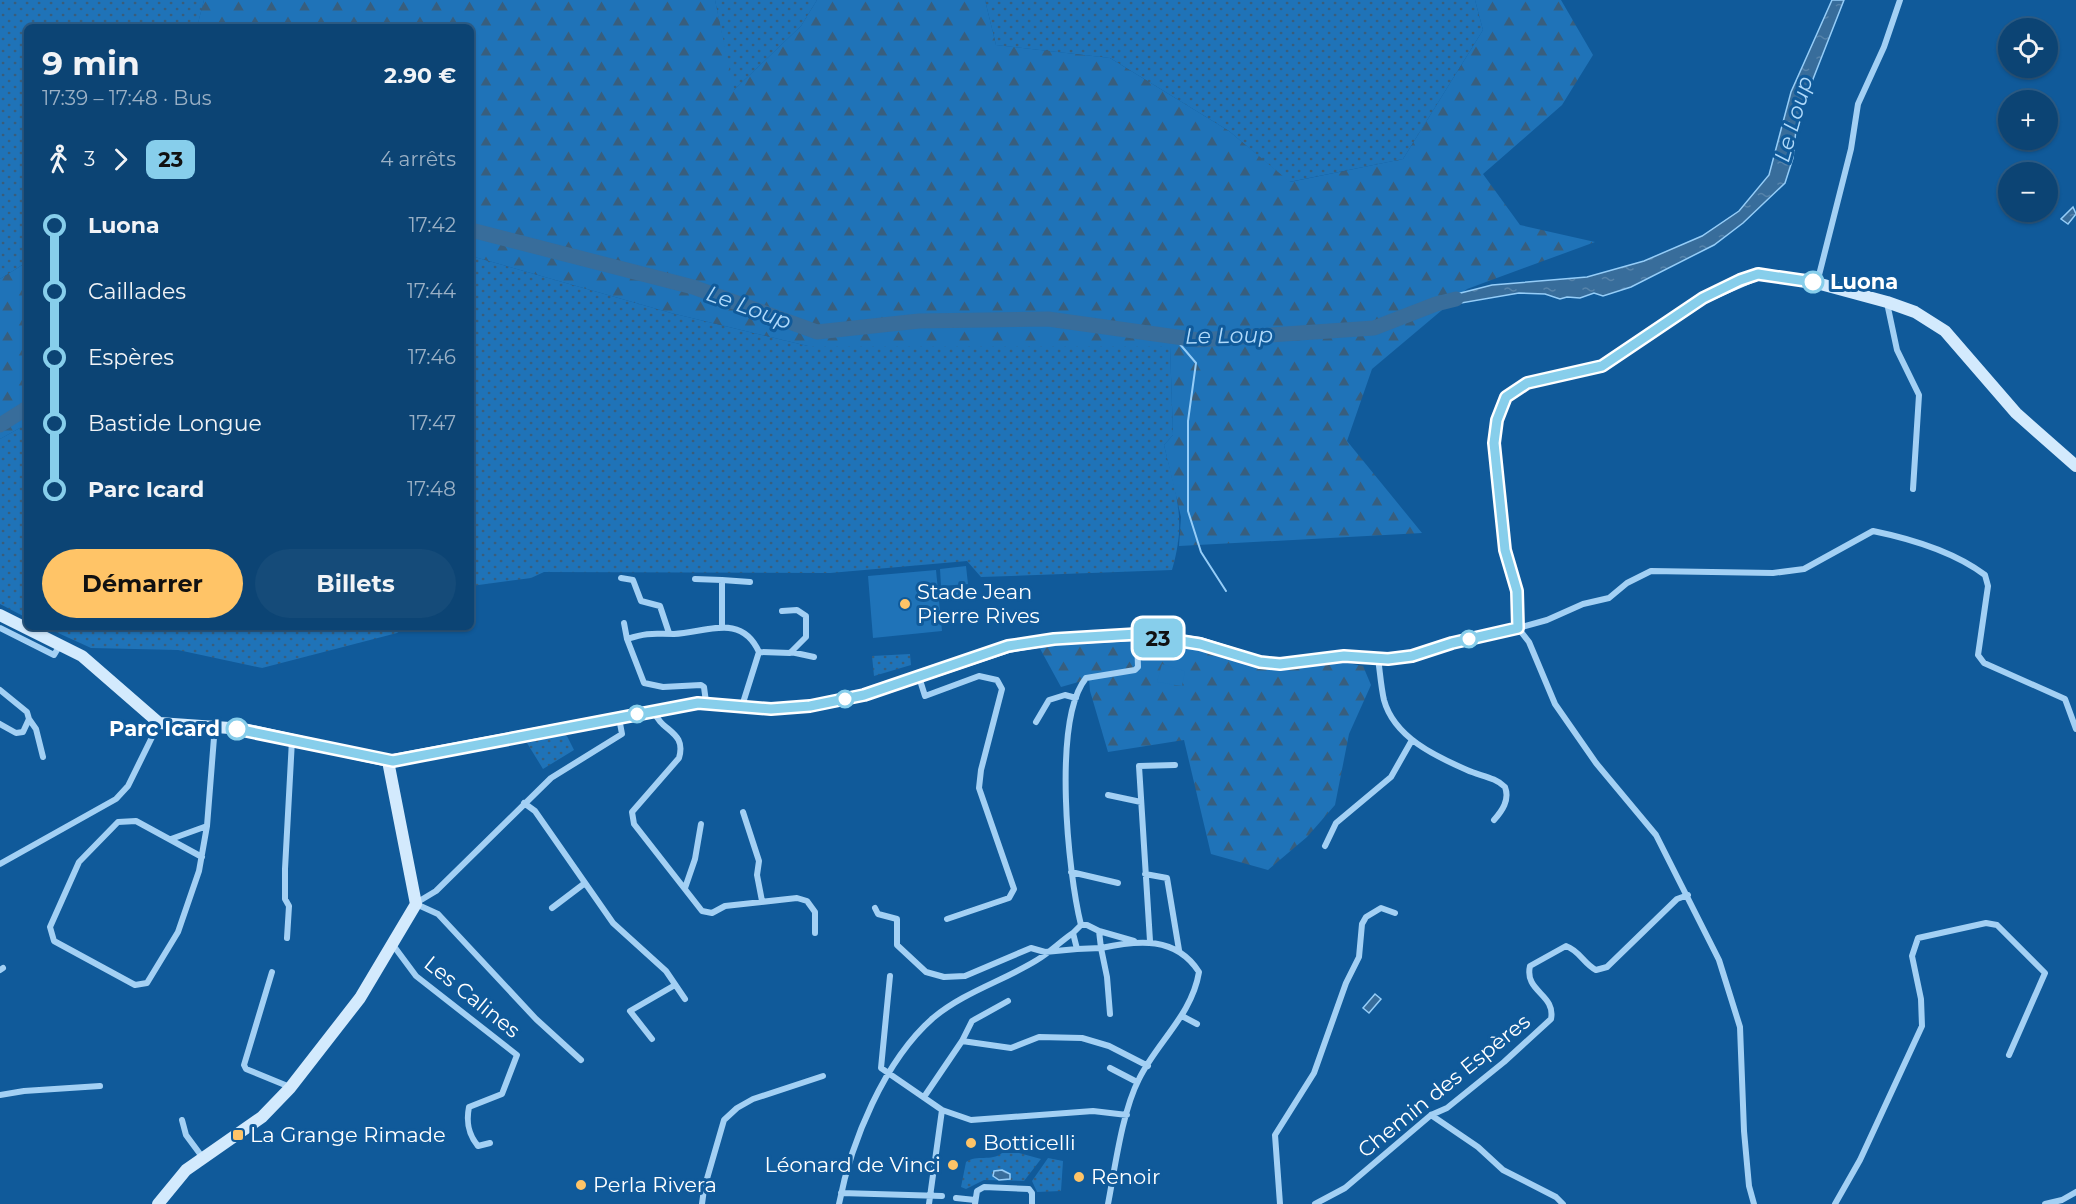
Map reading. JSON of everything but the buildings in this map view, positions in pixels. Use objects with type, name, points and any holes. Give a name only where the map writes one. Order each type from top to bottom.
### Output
[{"type":"street","points":[[1817,283],[1851,149],[1858,104],[1884,47],[1900,0]]},
{"type":"street","points":[[1754,1204],[1749,1186],[1744,1131],[1740,1027],[1719,960],[1656,835],[1596,763],[1555,704],[1517,620],[1517,591],[1505,550],[1494,443],[1497,420],[1506,397],[1527,383],[1602,366],[1703,298],[1758,274],[1817,283],[1915,312],[1945,331],[2016,413],[2076,466]]},
{"type":"street","points":[[1887,303],[1897,350],[1919,395],[1912,489]]},
{"type":"street","points":[[30,630],[90,662],[159,723],[215,725],[244,729],[388,761],[653,710],[706,702],[771,709],[810,706],[864,695],[1008,646],[1066,638],[1137,634],[1200,644],[1260,662],[1295,663],[1344,656],[1378,658],[1412,656],[1517,620],[1547,620],[1583,604],[1610,598],[1627,583],[1651,571],[1773,573],[1803,569],[1873,531],[1912,540],[1958,560],[1985,575],[1988,586],[1978,655],[1984,663],[2065,699],[2076,729]]},
{"type":"street","points":[[621,578],[633,580],[641,601],[660,606],[669,633]]},
{"type":"street","points":[[695,579],[750,582]]},
{"type":"street","points":[[722,580],[722,626]]},
{"type":"street","points":[[782,611],[797,610],[806,616],[806,637],[791,652]]},
{"type":"street","points":[[0,615],[24,627]]},
{"type":"street","points":[[624,623],[627,639],[644,683],[663,687],[701,685],[704,687],[706,702]]},
{"type":"street","points":[[627,639],[650,632],[669,633],[722,626],[742,633],[754,642],[759,652],[741,707]]},
{"type":"street","points":[[0,628],[54,655],[60,645]]},
{"type":"street","points":[[1081,925],[1071,872],[1065,781],[1076,698],[1078,688],[1086,678],[1135,670],[1138,667],[1137,634]]},
{"type":"street","points":[[759,652],[791,652],[814,657]]},
{"type":"street","points":[[1378,658],[1384,701],[1399,728],[1412,740],[1446,760],[1501,783],[1507,792],[1506,800],[1503,810],[1494,820]]},
{"type":"street","points":[[919,677],[925,696],[980,676],[997,680],[1002,689],[981,770],[980,788],[1014,889],[1009,898],[947,919]]},
{"type":"street","points":[[0,690],[27,712],[36,729],[43,758]]},
{"type":"street","points":[[1036,722],[1049,700],[1065,695],[1076,698]]},
{"type":"street","points":[[653,710],[655,716],[678,738],[682,748],[679,758],[632,812],[634,824],[702,911],[712,913],[725,906],[797,898],[807,902],[815,912],[814,933]]},
{"type":"street","points":[[158,1204],[186,1170],[262,1117],[290,1088],[347,1015],[393,945],[416,903],[436,891],[551,778],[622,734],[619,717]]},
{"type":"street","points":[[0,724],[16,733],[23,732],[29,719]]},
{"type":"street","points":[[0,864],[116,799],[128,786],[159,723]]},
{"type":"street","points":[[202,857],[136,821],[118,822],[79,862],[50,927],[54,941],[135,985],[147,983],[178,932],[202,857],[207,825],[215,725]]},
{"type":"street","points":[[286,938],[290,906],[285,899],[285,869],[292,740]]},
{"type":"street","points":[[1325,846],[1336,823],[1391,777],[1412,740]]},
{"type":"street","points":[[388,761],[416,903]]},
{"type":"street","points":[[1150,941],[1138,766],[1175,765]]},
{"type":"street","points":[[1108,795],[1141,802]]},
{"type":"street","points":[[524,803],[535,811],[613,922],[666,971],[685,999]]},
{"type":"street","points":[[743,812],[759,861],[757,874],[762,901]]},
{"type":"street","points":[[685,888],[695,859],[701,824]]},
{"type":"street","points":[[171,839],[207,825]]},
{"type":"street","points":[[1071,872],[1118,883]]},
{"type":"street","points":[[1146,874],[1167,878],[1179,950]]},
{"type":"street","points":[[552,908],[585,883]]},
{"type":"street","name":"Chemin des Espères","points":[[1315,1204],[1345,1188],[1431,1115],[1448,1108],[1504,1062],[1551,1019],[1553,1010],[1548,999],[1535,991],[1528,975],[1530,966],[1566,946],[1577,950],[1588,966],[1596,970],[1607,966],[1677,899],[1688,895]]},
{"type":"street","points":[[416,903],[438,914],[536,1019],[581,1060]]},
{"type":"street","points":[[1280,1204],[1275,1135],[1314,1074],[1346,982],[1359,957],[1362,924],[1366,917],[1381,908],[1395,912]]},
{"type":"street","points":[[875,909],[878,914],[897,919],[897,945],[926,972],[944,976],[965,976],[1031,948],[1045,952],[1101,948],[1135,941],[1150,941],[1179,950],[1192,961],[1199,972],[1194,996],[1137,1083],[1127,1115],[1108,1204]]},
{"type":"street","points":[[1835,1204],[1902,1073],[1922,1026],[1921,999],[1912,956],[1918,938],[1986,923],[1997,925],[2045,973],[2009,1055]]},
{"type":"street","points":[[839,1204],[850,1155],[889,1074],[908,1046],[932,1019],[957,1000],[1039,959],[1081,925],[1135,941]]},
{"type":"street","points":[[1099,931],[1107,977],[1110,1014]]},
{"type":"street","points":[[1073,933],[1077,949]]},
{"type":"street","name":"Les Calines","points":[[393,945],[416,976],[517,1055],[502,1094],[469,1107],[466,1119],[472,1138],[478,1146],[490,1143]]},
{"type":"street","points":[[272,972],[244,1065],[246,1069],[290,1088]]},
{"type":"street","points":[[890,976],[880,1063],[883,1071],[942,1110],[971,1120],[1093,1111],[1127,1115]]},
{"type":"street","points":[[652,1039],[630,1011],[675,985]]},
{"type":"street","points":[[924,1097],[962,1041],[972,1021],[1008,1001]]},
{"type":"street","points":[[1182,1016],[1197,1023]]},
{"type":"street","points":[[962,1041],[1011,1048],[1039,1037],[1082,1038],[1110,1046],[1148,1065]]},
{"type":"street","points":[[1110,1068],[1137,1083]]},
{"type":"street","points":[[702,1204],[705,1183],[724,1120],[737,1108],[753,1099],[823,1076]]},
{"type":"street","points":[[0,1095],[24,1091],[100,1086]]},
{"type":"street","points":[[929,1204],[942,1110]]},
{"type":"street","points":[[1431,1115],[1478,1147],[1503,1170],[1556,1197],[1563,1204]]},
{"type":"street","points":[[182,1120],[186,1135],[203,1158]]},
{"type":"street","points":[[956,1198],[975,1202],[981,1188],[1025,1188],[1032,1190],[1032,1204]]},
{"type":"street","points":[[2045,1204],[2062,1200],[2076,1192]]},
{"type":"street","points":[[841,1193],[942,1196]]},
{"type":"green space","points":[[0,0],[204,0],[198,24],[24,24],[24,264],[0,279]]},
{"type":"green space","points":[[204,0],[715,0],[734,90],[801,26],[817,0],[985,0],[996,45],[1110,58],[1229,131],[1290,182],[1403,159],[1483,30],[1475,0],[1561,0],[1593,55],[1562,105],[1483,174],[1520,225],[1595,242],[1467,289],[1372,369],[1347,441],[1422,533],[1179,546],[1181,517],[1164,445],[1173,435],[1170,346],[808,346],[671,313],[474,257],[474,24],[198,24]]},
{"type":"green space","points":[[715,0],[817,0],[801,26],[733,91]]},
{"type":"green space","points":[[985,0],[1475,0],[1483,30],[1403,159],[1289,182],[1229,131],[1110,58],[996,45]]},
{"type":"green space","points":[[474,257],[671,313],[808,346],[1170,346],[1173,435],[1164,445],[1176,493],[1179,521],[1179,536],[1172,570],[981,577],[967,561],[830,573],[544,572],[531,578],[474,586]]},
{"type":"green space","points":[[24,264],[24,426],[0,439],[0,279]]},
{"type":"green space","points":[[24,426],[24,616],[0,604],[0,439]]},
{"type":"green space","points":[[966,566],[968,584],[941,586],[940,569]]},
{"type":"green space","name":"Stade Jean Pierre Rives","points":[[936,570],[942,631],[873,638],[868,576]]},
{"type":"green space","points":[[967,587],[967,598],[945,600],[944,589]]},
{"type":"green space","points":[[52,630],[401,630],[397,633],[262,668],[178,650],[91,648]]},
{"type":"green space","points":[[1059,640],[1210,642],[1284,667],[1336,661],[1363,666],[1371,685],[1349,734],[1335,805],[1307,837],[1268,870],[1211,854],[1184,740],[1108,752],[1090,691],[1089,679],[1061,687],[1038,645]]},
{"type":"green space","points":[[910,654],[911,665],[874,676],[872,656]]},
{"type":"green space","points":[[1162,664],[1185,671],[1182,686],[1157,682]]},
{"type":"green space","points":[[566,734],[574,750],[543,769],[527,743]]},
{"type":"green space","points":[[1002,1153],[1019,1153],[1041,1159],[1024,1181],[984,1180],[966,1189],[961,1187],[966,1162],[975,1158],[998,1156]]},
{"type":"green space","points":[[1048,1158],[1063,1161],[1061,1191],[1037,1192],[1032,1181]]},
{"type":"water","name":"Le Loup","points":[[1832,0],[1844,0],[1797,120],[1793,158],[1785,183],[1743,223],[1714,245],[1631,287],[1603,296],[1594,293],[1580,298],[1560,299],[1545,294],[1519,293],[1438,307],[1435,300],[1437,299],[1492,285],[1587,277],[1644,261],[1702,236],[1739,211],[1769,175],[1791,92]]},
{"type":"water","points":[[2073,207],[2076,214],[2068,224],[2061,219]]},
{"type":"water","points":[[1375,994],[1381,999],[1369,1013],[1363,1008]]},
{"type":"water","points":[[1002,1170],[1010,1174],[1010,1179],[999,1180],[993,1176],[994,1171]]},
{"type":"waterway","name":"Le Loup","points":[[474,231],[693,287],[817,332],[919,321],[1048,319],[1198,340],[1374,328],[1436,304],[1456,299]]},
{"type":"waterway","points":[[1173,336],[1196,363],[1188,421],[1188,511],[1201,552],[1226,591]]},
{"type":"waterway","name":"Le Loup","points":[[0,425],[24,410]]},
{"type":"bus line","name":"23","points":[[237,729],[393,761],[698,703],[712,702],[771,709],[810,706],[864,695],[1008,646],[1054,639],[1105,634],[1137,634],[1200,644],[1260,662],[1280,664],[1344,656],[1388,659],[1412,656],[1448,644],[1506,632],[1518,628],[1517,591],[1505,550],[1494,443],[1497,420],[1506,397],[1527,383],[1573,375],[1602,366],[1634,347],[1703,298],[1740,280],[1758,274],[1813,282]]},
{"type":"place","name":"Luona","points":[[1813,282]]},
{"type":"place","name":"Stade Jean Pierre Rives","points":[[905,604]]},
{"type":"place","name":"Parc Icard","points":[[237,729]]},
{"type":"place","name":"La Grange Rimade","points":[[238,1135]]},
{"type":"place","name":"Botticelli","points":[[971,1143]]},
{"type":"place","name":"Léonard de Vinci","points":[[953,1165]]},
{"type":"place","name":"Renoir","points":[[1079,1177]]},
{"type":"place","name":"Perla Rivera","points":[[581,1185]]}]
